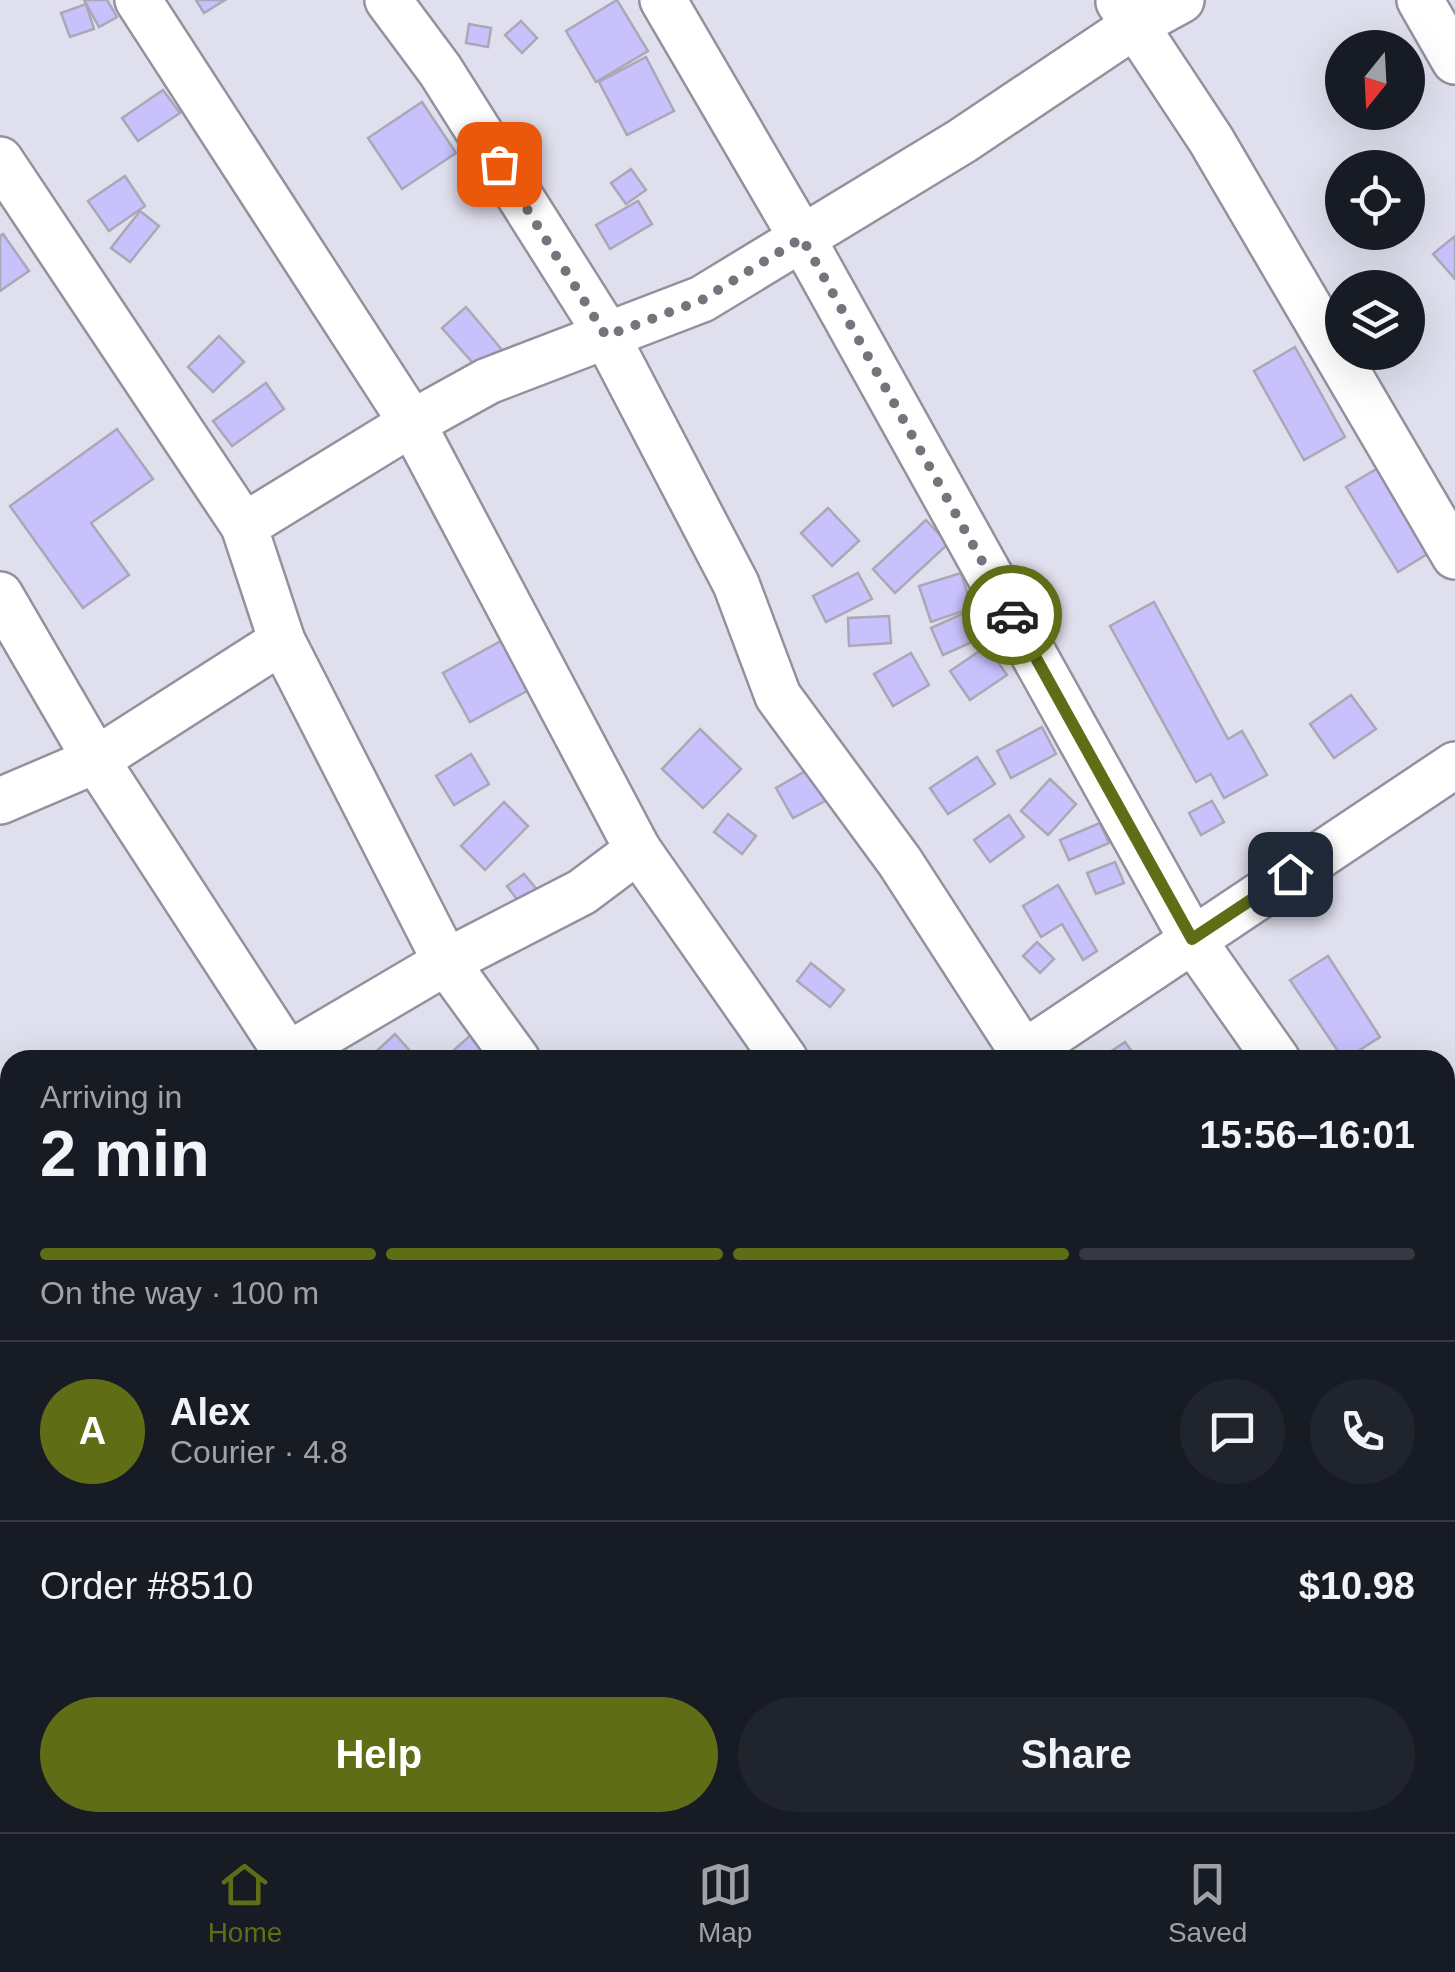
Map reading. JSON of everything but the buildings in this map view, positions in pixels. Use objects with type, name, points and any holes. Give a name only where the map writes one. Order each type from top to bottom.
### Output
[{"type":"street","points":[[138,0],[412,423],[638,850],[778,1050]]},
{"type":"street","points":[[388,0],[440,70],[606,336],[736,584],[778,696],[900,862],[1021,1050]]},
{"type":"street","points":[[663,0],[802,238],[1192,939],[1270,1050]]},
{"type":"street","points":[[244,526],[488,380],[702,300],[962,141],[1127,13],[1181,0]]},
{"type":"street","points":[[1420,0],[1455,61]]},
{"type":"street","points":[[1127,13],[1211,140],[1455,556]]},
{"type":"street","points":[[0,160],[244,526],[282,641],[446,962],[510,1050]]},
{"type":"street","points":[[0,595],[96,760],[284,1050]]},
{"type":"street","points":[[0,801],[96,760],[282,641]]},
{"type":"street","points":[[1036,1050],[1192,939],[1455,764]]},
{"type":"street","points":[[302,1050],[446,962],[582,892],[638,850]]},
{"type":"way so far","points":[[499,164],[606,336],[702,300],[802,238],[1012,615]]},
{"type":"route","points":[[1012,615],[1192,939],[1290,874]]}]
